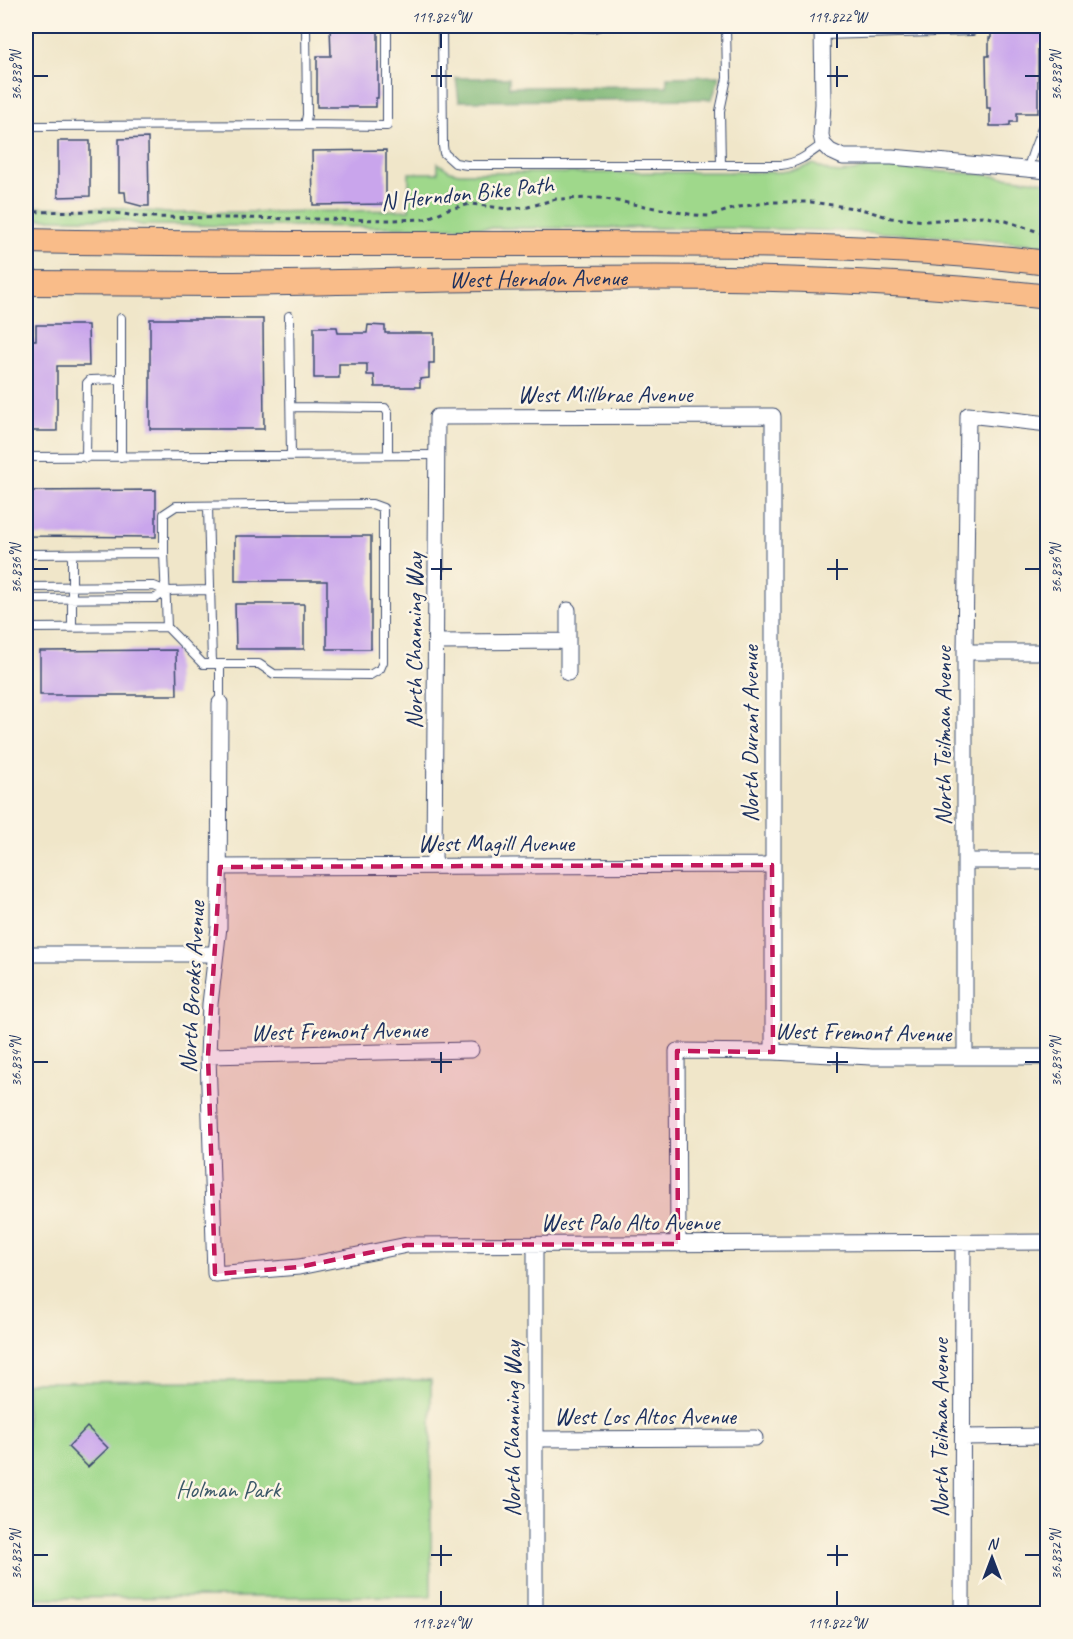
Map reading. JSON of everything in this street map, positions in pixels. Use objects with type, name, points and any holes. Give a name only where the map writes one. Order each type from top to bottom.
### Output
[{"type":"main road","name":"West Herndon Avenue","points":[[26,241],[785,245],[897,249],[1047,262]]},
{"type":"main road","name":"West Herndon Avenue","points":[[26,283],[225,284],[446,279],[765,278],[891,283],[1047,297]]},
{"type":"street","points":[[822,30],[821,135],[823,144],[830,152],[843,157],[892,157],[1047,171]]},
{"type":"street","name":"North Teilman Avenue","points":[[966,1057],[965,652],[968,415],[1047,424]]},
{"type":"street","name":"West Millbrae Avenue","points":[[437,417],[773,416]]},
{"type":"street","name":"North Durant Avenue","points":[[772,1052],[773,416]]},
{"type":"street","name":"North Channing Way","points":[[434,866],[437,417]]},
{"type":"street","points":[[568,610],[568,673]]},
{"type":"street","points":[[436,642],[568,641]]},
{"type":"street","points":[[965,652],[1047,652]]},
{"type":"street","name":"North Brooks Avenue","points":[[215,1274],[208,1056],[210,1004],[219,927],[220,703]]},
{"type":"street","points":[[965,861],[1047,861]]},
{"type":"street","name":"West Magill Avenue","points":[[220,867],[772,865]]},
{"type":"street","points":[[26,954],[216,954]]},
{"type":"street","name":"West Fremont Avenue","points":[[208,1056],[471,1050]]},
{"type":"street","name":"West Fremont Avenue","points":[[678,1244],[677,1051],[772,1052],[871,1057],[1047,1057]]},
{"type":"street","name":"West Palo Alto Avenue","points":[[215,1274],[298,1267],[407,1245],[1047,1242]]},
{"type":"street","name":"North Teilman Avenue","points":[[962,1614],[963,1243]]},
{"type":"street","name":"North Channing Way","points":[[535,1245],[535,1614]]},
{"type":"street","points":[[963,1437],[1047,1436]]},
{"type":"street","name":"West Los Altos Avenue","points":[[535,1439],[755,1438]]},
{"type":"lane","points":[[305,125],[307,115],[306,26]]},
{"type":"lane","points":[[26,126],[387,126],[387,26]]},
{"type":"lane","points":[[442,26],[443,146],[444,153],[455,163],[467,165],[793,164],[823,144]]},
{"type":"lane","points":[[564,26],[594,28],[601,26]]},
{"type":"lane","points":[[721,165],[720,111],[727,78],[726,26]]},
{"type":"lane","points":[[822,30],[972,32]]},
{"type":"lane","points":[[1047,48],[1047,87]]},
{"type":"lane","points":[[1028,169],[1031,152],[1046,117],[1047,106]]},
{"type":"lane","points":[[289,316],[291,456]]},
{"type":"lane","points":[[121,318],[121,457]]},
{"type":"lane","points":[[86,458],[87,383],[90,380],[121,380]]},
{"type":"lane","points":[[291,407],[385,408],[388,413],[388,455]]},
{"type":"lane","points":[[26,457],[437,455]]},
{"type":"lane","points":[[372,504],[383,508],[382,662],[380,669],[370,675],[274,674],[259,664],[203,664],[167,627],[164,514],[176,506],[208,506],[372,504]]},
{"type":"lane","points":[[208,506],[210,590],[220,703]]},
{"type":"lane","points":[[27,554],[164,553]]},
{"type":"lane","points":[[72,554],[72,627]]},
{"type":"lane","points":[[26,587],[154,586],[166,591],[210,590]]},
{"type":"lane","points":[[26,599],[156,598],[166,591]]},
{"type":"lane","points":[[30,628],[167,627]]},
{"type":"path","name":"N Herndon Bike Path","points":[[26,212],[98,211],[146,217],[394,220],[426,219],[448,209],[471,204],[508,209],[528,207],[556,199],[600,198],[710,216],[739,207],[772,202],[811,202],[861,209],[891,218],[927,221],[982,216],[1006,221],[1047,235]]},
{"type":"highlighted area","points":[[772,865],[773,1052],[677,1051],[678,1244],[407,1245],[299,1267],[215,1274],[208,1056],[220,867]]},
{"type":"green space","points":[[720,76],[712,99],[459,101],[456,78],[509,78],[509,87],[667,86],[667,77]]},
{"type":"green space","points":[[438,163],[450,171],[459,173],[781,172],[813,164],[830,172],[841,173],[874,167],[978,174],[1047,182],[1047,246],[981,239],[784,229],[189,226],[142,225],[104,219],[26,219],[26,207],[119,208],[167,213],[409,210],[409,173],[438,173]]},
{"type":"green space","name":"Holman Park","points":[[431,1380],[431,1596],[26,1598],[26,1384],[36,1382]]},
{"type":"building","points":[[330,26],[378,26],[376,107],[317,107],[317,56],[331,56]]},
{"type":"building","points":[[1045,29],[1045,42],[1038,44],[1038,113],[1017,113],[1017,122],[1010,122],[1010,125],[990,126],[990,108],[987,108],[986,56],[989,56],[991,30]]},
{"type":"building","points":[[148,138],[149,206],[141,206],[126,202],[125,192],[119,192],[119,139]]},
{"type":"building","points":[[58,141],[90,141],[90,196],[58,197]]},
{"type":"building","points":[[386,150],[386,204],[313,205],[312,151]]},
{"type":"building","points":[[150,319],[263,319],[264,429],[150,429]]},
{"type":"building","points":[[36,325],[88,325],[89,366],[57,366],[57,431],[26,431],[26,340],[36,340]]},
{"type":"building","points":[[368,325],[385,326],[385,333],[434,333],[434,363],[429,363],[429,378],[420,379],[420,387],[375,387],[374,375],[367,375],[367,364],[339,364],[339,378],[314,378],[314,327],[337,327],[338,333],[367,333]]},
{"type":"building","points":[[156,490],[156,537],[26,536],[26,491]]},
{"type":"building","points":[[235,536],[371,536],[371,649],[327,649],[327,581],[235,581]]},
{"type":"building","points":[[235,604],[304,604],[304,649],[236,649]]},
{"type":"building","points":[[176,650],[177,695],[40,695],[40,651]]},
{"type":"building","points":[[87,1427],[108,1448],[88,1467],[68,1447]]}]
